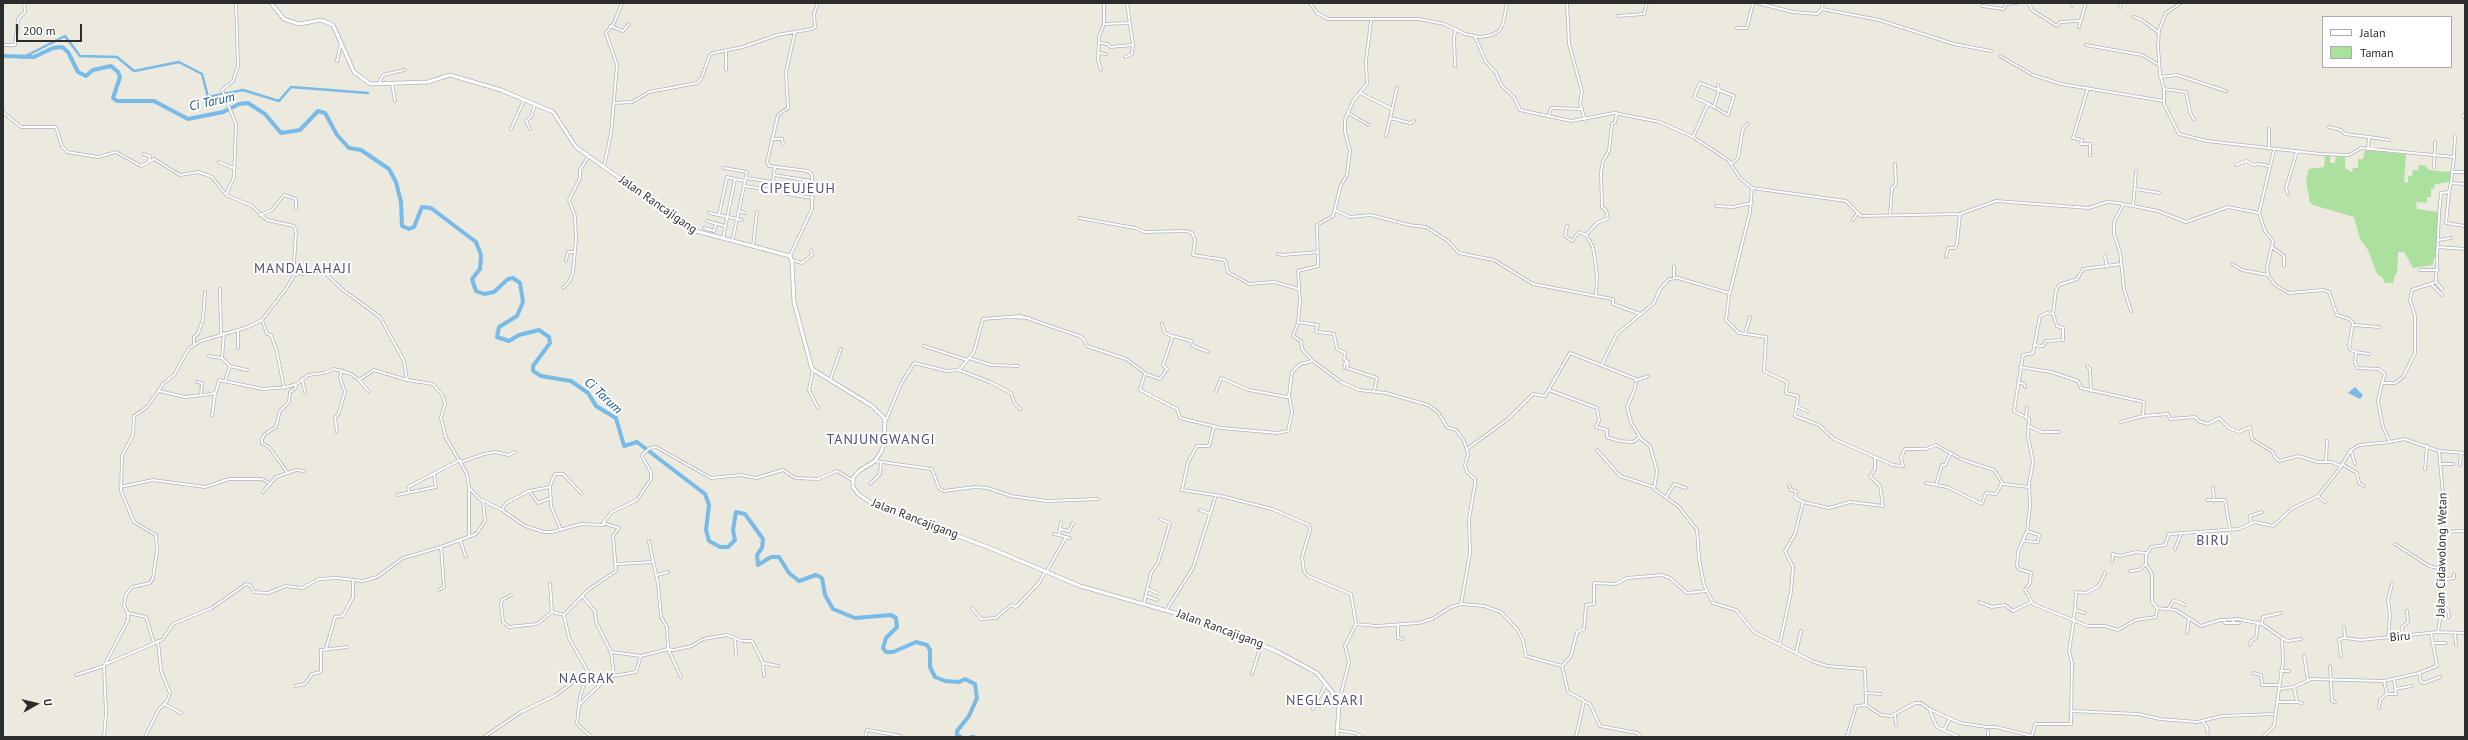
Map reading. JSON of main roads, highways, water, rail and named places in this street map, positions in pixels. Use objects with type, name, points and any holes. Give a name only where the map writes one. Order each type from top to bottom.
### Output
[{"type":"main road","name":"Jalan Rancajigang","points":[[271,3],[284,19],[297,23],[322,20],[328,22],[334,27],[355,75],[370,84],[428,82],[450,75],[501,90],[555,113],[576,147],[692,230],[703,235],[723,238],[790,256],[792,260],[794,302],[813,370],[872,406],[885,420],[884,444],[875,461],[859,470],[852,480],[858,494],[871,503],[1080,586],[1167,609],[1234,632],[1262,644],[1308,668],[1326,684],[1338,703],[1337,737]]},
{"type":"water","points":[[2355,387],[2363,395],[2360,399],[2348,393]]},
{"type":"waterway","points":[[22,58],[65,36],[80,56],[117,57],[134,71],[179,62],[202,74],[208,97],[243,90],[279,101],[291,87],[368,93]]},
{"type":"waterway","name":"Ci Tarum","points":[[3,56],[34,57],[53,48],[62,47],[68,52],[78,72],[86,76],[93,70],[111,66],[118,72],[120,77],[113,98],[117,101],[154,101],[188,119],[223,112],[239,104],[248,103],[265,114],[281,133],[300,130],[318,111],[325,113],[337,135],[349,148],[361,150],[389,169],[396,182],[401,202],[402,226],[409,229],[414,227],[422,207],[431,208],[476,242],[481,255],[480,269],[472,279],[476,291],[484,294],[494,292],[508,279],[513,278],[520,283],[523,302],[517,316],[499,327],[497,337],[509,341],[519,335],[539,330],[549,337],[550,343],[533,366],[533,371],[541,376],[571,381],[588,393],[596,406],[616,418],[624,446],[637,442],[705,494],[709,505],[706,530],[709,541],[720,547],[728,547],[735,540],[733,530],[736,512],[745,514],[763,539],[762,548],[757,555],[758,565],[771,557],[779,557],[789,573],[799,581],[816,575],[822,578],[825,595],[833,609],[855,618],[891,615],[896,618],[897,627],[886,638],[883,648],[886,652],[893,652],[916,642],[927,645],[930,650],[930,667],[935,677],[945,681],[959,682],[965,679],[975,684],[977,698],[969,716],[957,731],[957,735],[961,737]]},
{"type":"district","name":"CIPEUJEUH","points":[[798,189]]},
{"type":"district","name":"MANDALAHAJI","points":[[303,269]]},
{"type":"district","name":"TANJUNGWANGI","points":[[881,440]]},
{"type":"district","name":"BIRU","points":[[2213,541]]},
{"type":"district","name":"NAGRAK","points":[[587,679]]},
{"type":"district","name":"NEGLASARI","points":[[1325,701]]}]
